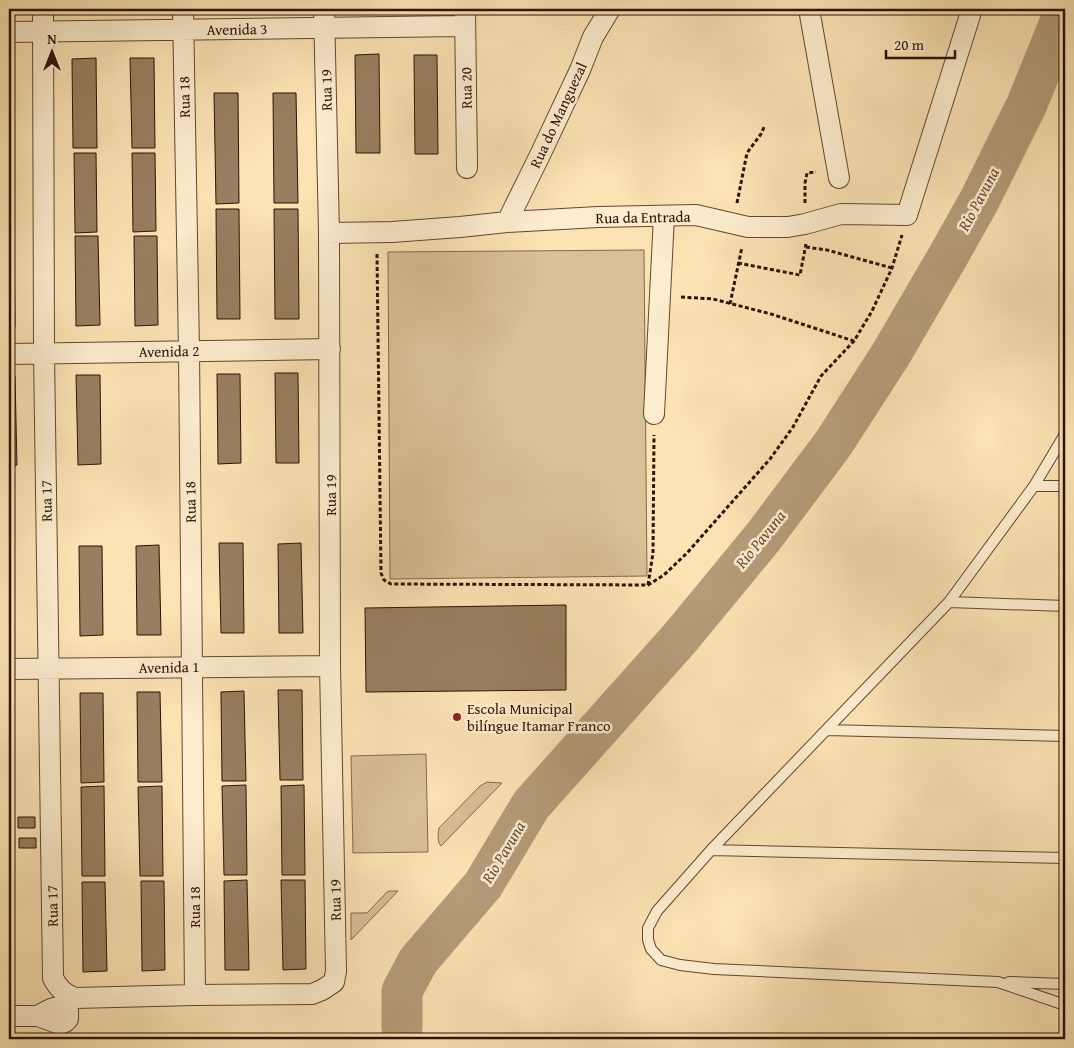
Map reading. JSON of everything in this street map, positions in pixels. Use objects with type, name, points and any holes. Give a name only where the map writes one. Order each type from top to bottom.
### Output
[{"type":"street","name":"Rua 17","points":[[44,9],[44,353],[52,978],[60,990],[74,998],[195,994]]},
{"type":"street","name":"Rua 18","points":[[183,9],[195,994]]},
{"type":"street","name":"Rua do Manguezal","points":[[507,222],[580,70],[593,37],[610,9]]},
{"type":"street","points":[[809,9],[839,178]]},
{"type":"street","points":[[907,215],[972,9]]},
{"type":"street","name":"Avenida 3","points":[[9,32],[183,30],[325,18],[465,18]]},
{"type":"street","name":"Rua 19","points":[[195,994],[312,994],[334,982],[336,961],[330,666],[330,349],[325,18]]},
{"type":"street","name":"Rua 20","points":[[465,18],[467,168]]},
{"type":"street","name":"Rua da Entrada","points":[[329,233],[417,231],[507,222],[598,217],[696,215],[741,225],[788,227],[841,214],[907,215]]},
{"type":"street","points":[[654,414],[664,216]]},
{"type":"street","name":"Avenida 2","points":[[9,354],[330,349]]},
{"type":"street","name":"Avenida 1","points":[[9,668],[330,666]]},
{"type":"street","points":[[9,1016],[38,1016]]},
{"type":"lane","points":[[1065,434],[1034,486],[949,602],[711,850],[656,911],[648,928],[648,940],[651,949],[661,960],[680,965],[714,969],[1065,984]]},
{"type":"lane","points":[[1034,486],[1065,486]]},
{"type":"lane","points":[[949,602],[1065,606]]},
{"type":"lane","points":[[826,730],[1065,736]]},
{"type":"lane","points":[[711,850],[1065,858]]},
{"type":"lane","points":[[998,982],[1065,1005]]},
{"type":"path","points":[[730,304],[743,240],[741,225],[747,154],[765,125]]},
{"type":"path","points":[[376,233],[381,573],[384,580],[391,584],[648,585],[664,575],[687,553],[760,472],[792,427],[821,376],[854,341],[872,311],[892,268],[907,215]]},
{"type":"path","points":[[797,246],[827,250],[892,268]]},
{"type":"path","points":[[660,295],[713,299],[771,314],[854,341]]},
{"type":"path","points":[[648,585],[653,553],[654,414]]},
{"type":"shaded area","points":[[644,250],[647,576],[390,579],[388,252]]},
{"type":"shaded area","points":[[426,754],[428,852],[353,853],[351,756]]},
{"type":"shaded area","points":[[487,782],[502,783],[441,846],[438,840],[439,828],[480,786]]},
{"type":"shaded area","points":[[390,891],[398,891],[351,940],[351,913],[367,913]]},
{"type":"building","points":[[379,54],[380,153],[356,153],[355,55]]},
{"type":"building","points":[[414,55],[437,55],[438,154],[415,154]]},
{"type":"building","points":[[13,58],[13,148],[9,148],[9,59]]},
{"type":"building","points":[[96,58],[97,148],[73,148],[72,59]]},
{"type":"building","points":[[130,58],[154,58],[155,148],[132,148]]},
{"type":"building","points":[[214,93],[238,93],[239,203],[216,204]]},
{"type":"building","points":[[273,93],[296,93],[298,203],[274,203]]},
{"type":"building","points":[[74,153],[96,153],[97,232],[75,233]]},
{"type":"building","points":[[132,153],[155,153],[156,231],[133,232]]},
{"type":"building","points":[[9,154],[12,154],[13,233],[9,233]]},
{"type":"building","points":[[216,209],[239,209],[240,319],[217,319]]},
{"type":"building","points":[[274,209],[298,209],[299,319],[275,319]]},
{"type":"building","points":[[75,236],[98,236],[100,325],[76,326]]},
{"type":"building","points":[[134,236],[157,236],[158,325],[135,326]]},
{"type":"building","points":[[9,237],[14,237],[15,327],[9,327]]},
{"type":"building","points":[[275,373],[298,373],[299,463],[276,463]]},
{"type":"building","points":[[217,374],[240,374],[241,463],[218,464]]},
{"type":"building","points":[[76,375],[100,375],[101,464],[78,465]]},
{"type":"building","points":[[9,376],[15,376],[17,465],[9,466]]},
{"type":"building","points":[[219,543],[243,543],[244,633],[221,633]]},
{"type":"building","points":[[301,543],[303,633],[279,633],[278,544]]},
{"type":"building","points":[[159,545],[161,635],[137,635],[136,546]]},
{"type":"building","points":[[79,546],[102,546],[103,635],[80,636]]},
{"type":"building","points":[[566,605],[566,690],[366,692],[365,608]]},
{"type":"building","points":[[278,690],[302,690],[303,780],[280,780]]},
{"type":"building","points":[[244,691],[246,781],[222,781],[221,692]]},
{"type":"building","points":[[137,692],[160,692],[162,782],[138,782]]},
{"type":"building","points":[[80,693],[103,693],[104,782],[81,783]]},
{"type":"building","points":[[246,785],[247,875],[224,875],[222,786]]},
{"type":"building","points":[[304,785],[305,875],[282,875],[281,786]]},
{"type":"building","points":[[104,786],[105,876],[82,876],[81,787]]},
{"type":"building","points":[[162,786],[163,876],[140,876],[138,787]]},
{"type":"building","points":[[18,817],[35,817],[35,828],[18,828]]},
{"type":"building","points":[[19,838],[36,838],[36,848],[19,848]]},
{"type":"building","points":[[9,880],[13,880],[13,893],[9,893]]},
{"type":"building","points":[[247,880],[249,970],[225,970],[224,881]]},
{"type":"building","points":[[281,880],[305,880],[306,969],[283,970]]},
{"type":"building","points":[[141,881],[164,881],[165,970],[142,971]]},
{"type":"building","points":[[82,882],[105,882],[107,971],[83,972]]},
{"type":"waterway","name":"Rio Pavuna","points":[[402,1027],[402,991],[418,961],[483,885],[531,805],[680,638],[764,536],[833,444],[891,354],[979,201],[1027,104],[1065,10]]},
{"type":"place","name":"Escola Municipal bilíngue Itamar Franco","points":[[457,717]]}]
